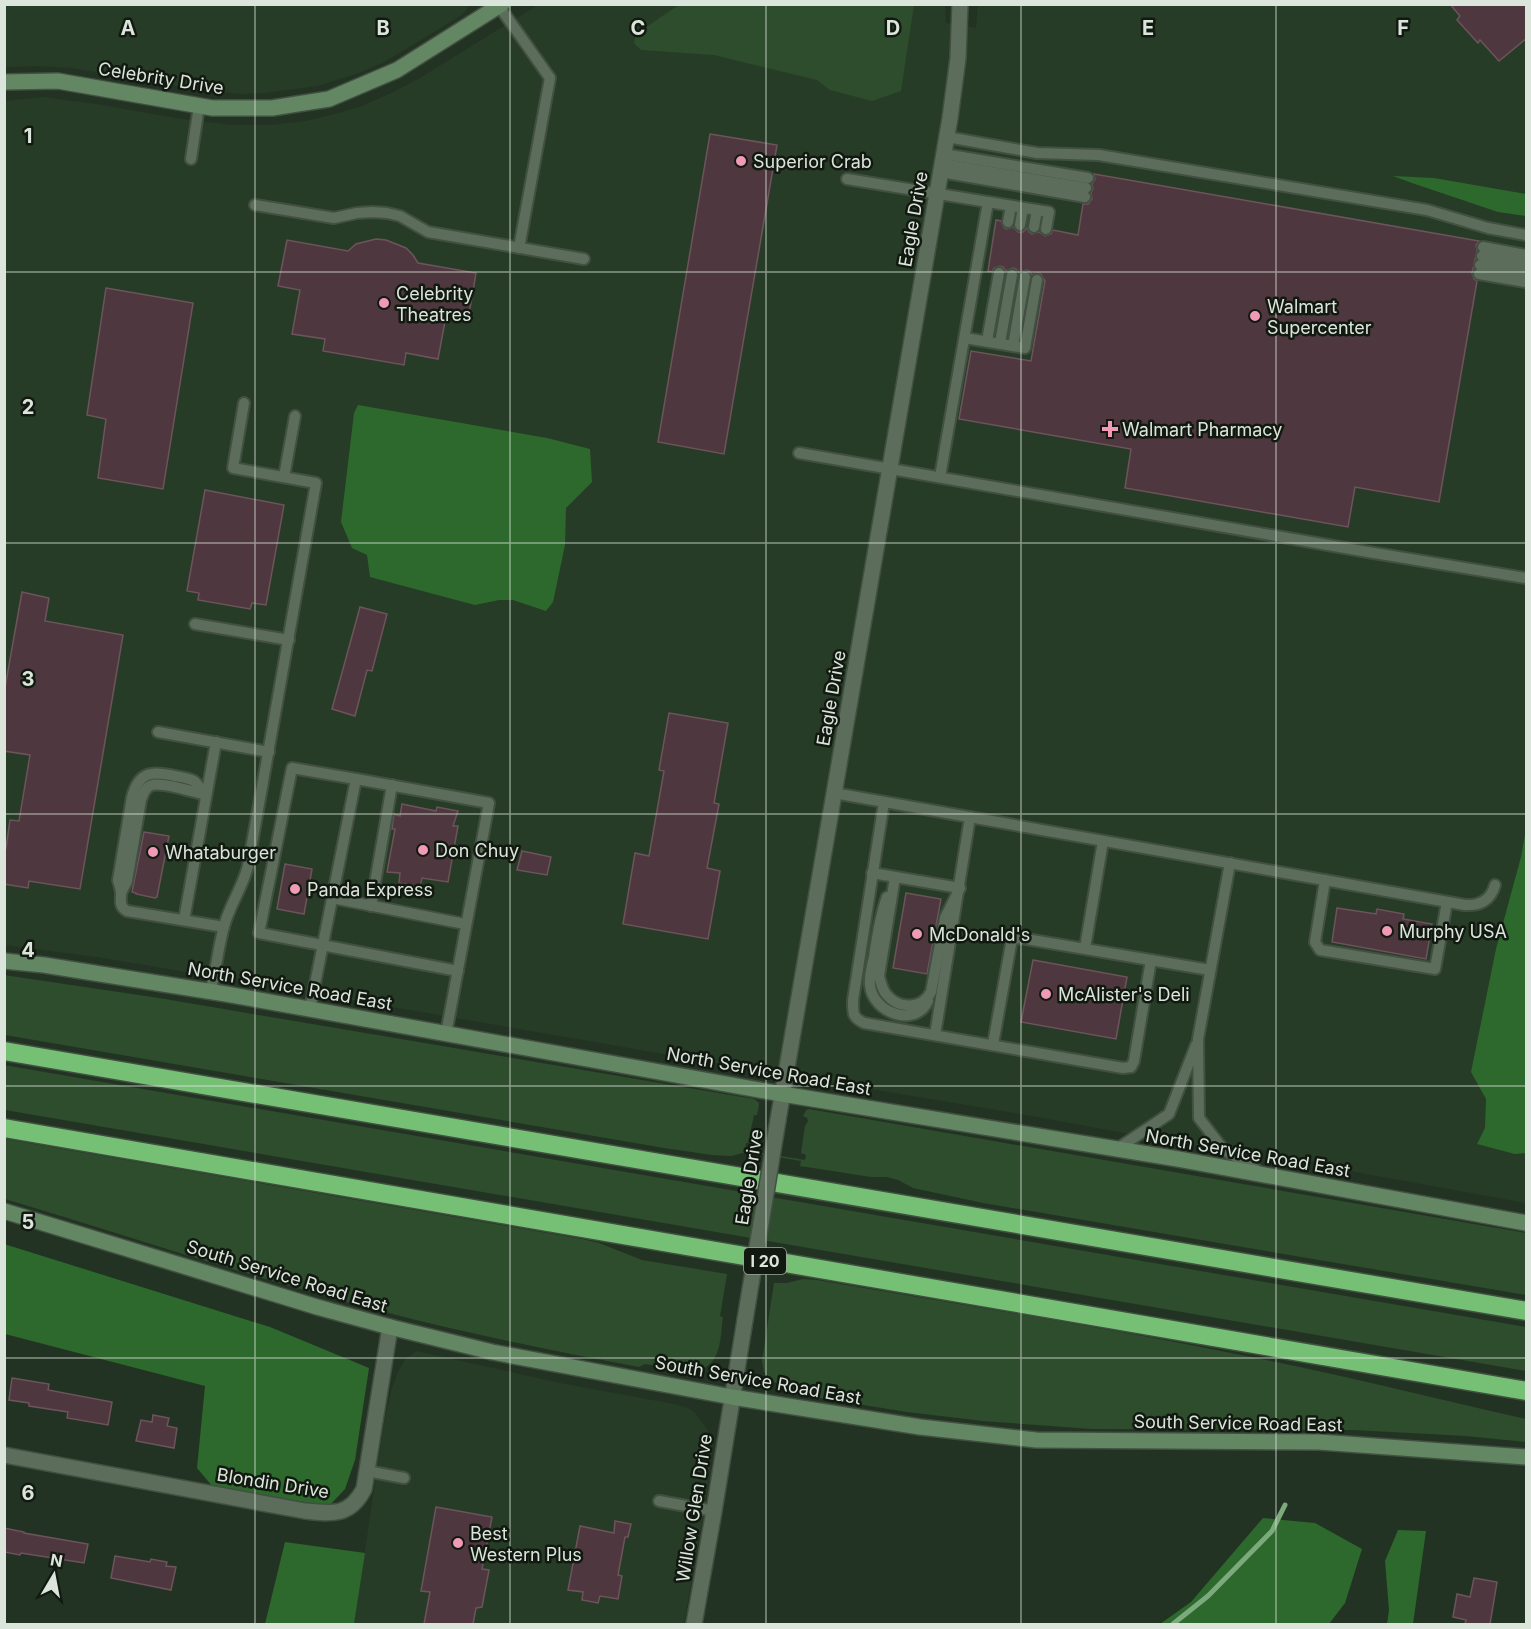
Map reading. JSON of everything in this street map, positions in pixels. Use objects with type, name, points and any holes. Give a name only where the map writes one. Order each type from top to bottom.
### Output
[{"type":"highway","points":[[4,1051],[1527,1311]]},
{"type":"highway","name":"I 20","points":[[4,1128],[1521,1391]]},
{"type":"main road","name":"Celebrity Drive","points":[[4,82],[58,81],[212,108],[272,108],[329,99],[397,70],[500,5]]},
{"type":"main road","name":"North Service Road East","points":[[4,961],[44,965],[310,1009],[782,1094],[1117,1149],[1527,1222]]},
{"type":"main road","name":"South Service Road East","points":[[4,1211],[317,1307],[492,1352],[732,1397],[920,1428],[1036,1440],[1319,1442],[1527,1456]]},
{"type":"street","name":"Eagle Drive","points":[[732,1397],[943,163],[958,58],[960,4]]},
{"type":"street","name":"Blondin Drive","points":[[4,1455],[294,1509],[327,1514],[343,1511],[358,1501],[364,1489],[390,1327]]},
{"type":"street","name":"Willow Glen Drive","points":[[694,1624],[732,1397]]},
{"type":"lane","points":[[500,5],[550,78],[519,248]]},
{"type":"lane","points":[[191,159],[199,106]]},
{"type":"lane","points":[[947,136],[1037,153],[1099,155],[1427,210],[1488,228],[1527,235]]},
{"type":"lane","points":[[943,163],[1086,188],[943,163]]},
{"type":"lane","points":[[847,178],[1049,212],[1046,229]]},
{"type":"lane","points":[[940,477],[988,202]]},
{"type":"lane","points":[[255,205],[334,218],[357,213],[387,213],[400,216],[428,232],[584,259]]},
{"type":"lane","points":[[1008,222],[1011,206]]},
{"type":"lane","points":[[1020,225],[1023,208]]},
{"type":"lane","points":[[1034,227],[1037,210]]},
{"type":"lane","points":[[1481,261],[1527,255]]},
{"type":"lane","points":[[1481,261],[1527,264]]},
{"type":"lane","points":[[1481,261],[1527,273]]},
{"type":"lane","points":[[1481,261],[1527,282]]},
{"type":"lane","points":[[987,341],[999,273]]},
{"type":"lane","points":[[1000,344],[1012,275]]},
{"type":"lane","points":[[1013,346],[1025,278]]},
{"type":"lane","points":[[964,338],[1025,348],[1037,280]]},
{"type":"lane","points":[[210,992],[224,927],[249,866],[316,483],[233,468],[244,403]]},
{"type":"lane","points":[[284,477],[295,416]]},
{"type":"lane","points":[[799,453],[1527,578]]},
{"type":"lane","points":[[195,624],[289,640]]},
{"type":"lane","points":[[158,732],[269,752]]},
{"type":"lane","points":[[184,920],[216,742]]},
{"type":"lane","points":[[446,1034],[458,971],[465,924],[489,803],[292,768],[259,933],[458,971]]},
{"type":"lane","points":[[310,1009],[356,779]]},
{"type":"lane","points":[[206,795],[159,784],[150,786],[145,791],[141,800],[127,881],[120,901],[122,907],[127,911],[224,927]]},
{"type":"lane","points":[[371,906],[392,785]]},
{"type":"lane","points":[[834,793],[1465,905],[1481,904],[1491,895],[1496,885]]},
{"type":"lane","points":[[884,802],[853,1000],[853,1012],[856,1019],[864,1023],[1123,1068],[1131,1067],[1134,1061],[1151,960]]},
{"type":"lane","points":[[935,1035],[970,817]]},
{"type":"lane","points":[[1085,948],[1103,841]]},
{"type":"lane","points":[[1230,863],[1198,1039],[1199,1118],[1223,1149],[1264,1175]]},
{"type":"lane","points":[[872,873],[960,888]]},
{"type":"lane","points":[[895,877],[879,976],[887,996],[904,1005],[921,1004],[931,992],[945,918],[960,888]]},
{"type":"lane","points":[[1325,880],[1315,942],[1320,950],[1435,969],[1447,902]]},
{"type":"lane","points":[[332,898],[465,924]]},
{"type":"lane","points":[[993,1044],[1013,939],[1020,938],[1085,948],[1210,970]]},
{"type":"lane","points":[[1117,1149],[1169,1114],[1198,1039]]},
{"type":"lane","points":[[367,1471],[404,1478]]},
{"type":"lane","points":[[659,1501],[714,1511]]},
{"type":"shaded area","points":[[5,4],[469,5],[460,16],[406,49],[356,74],[317,86],[242,94],[194,89],[72,68],[5,67]]},
{"type":"shaded area","points":[[680,4],[914,5],[901,91],[872,101],[830,90],[817,80],[714,55],[641,50],[634,43],[636,34]]},
{"type":"shaded area","points":[[978,4],[1526,5],[1526,1203],[1355,1172],[1261,1149],[1230,1145],[1207,1148],[283,988],[90,956],[5,945],[5,101],[42,97],[231,125],[270,125],[306,121],[339,113],[389,94],[420,78],[538,5],[945,5],[946,23],[976,28]]},
{"type":"shaded area","points":[[4,975],[159,998],[754,1099],[759,1104],[745,1150],[805,1160],[806,1155],[801,1153],[805,1126],[808,1121],[803,1116],[809,1109],[1526,1233],[1526,1295],[983,1203],[913,1188],[887,1177],[871,1177],[800,1166],[801,1161],[747,1152],[731,1156],[664,1148],[5,1035]]},
{"type":"shaded area","points":[[4,1065],[1526,1327],[1526,1371],[5,1110]]},
{"type":"shaded area","points":[[5,1139],[582,1239],[599,1243],[642,1260],[727,1274],[720,1316],[723,1317],[718,1350],[711,1363],[696,1372],[645,1364],[639,1367],[448,1328],[242,1272],[5,1199]]},
{"type":"shaded area","points":[[803,1279],[1091,1327],[1324,1372],[1526,1419],[1526,1442],[1466,1436],[1354,1430],[1092,1429],[983,1421],[907,1412],[808,1396],[771,1381],[764,1372],[762,1361],[774,1283]]},
{"type":"shaded area","points":[[416,1351],[565,1384],[674,1404],[694,1412],[709,1432],[712,1451],[708,1487],[684,1624],[354,1624],[384,1423],[392,1388],[399,1370],[404,1361]]},
{"type":"green space","points":[[1393,176],[1434,178],[1526,194],[1526,216],[1498,212]]},
{"type":"green space","points":[[358,405],[547,438],[590,449],[592,482],[566,508],[565,545],[553,602],[546,611],[513,600],[499,600],[475,605],[370,577],[367,555],[352,548],[341,522],[354,413]]},
{"type":"green space","points":[[1526,829],[1526,1153],[1515,1154],[1477,1144],[1485,1128],[1486,1099],[1471,1072],[1496,949],[1521,857]]},
{"type":"green space","points":[[4,1244],[270,1327],[369,1368],[355,1460],[345,1489],[329,1506],[213,1487],[197,1468],[205,1386],[5,1334]]},
{"type":"green space","points":[[1263,1518],[1315,1523],[1362,1549],[1345,1603],[1329,1624],[1160,1624],[1191,1602]]},
{"type":"green space","points":[[1398,1530],[1426,1531],[1413,1624],[1387,1624],[1389,1610],[1385,1561]]},
{"type":"green space","points":[[285,1542],[365,1553],[354,1624],[265,1624]]},
{"type":"building","points":[[1450,4],[1527,4],[1527,38],[1499,61],[1457,20],[1460,16]]},
{"type":"building","points":[[710,134],[777,145],[724,454],[658,442]]},
{"type":"building","name":"Walmart Supercenter","points":[[1094,174],[1479,241],[1476,245],[1477,251],[1472,273],[1477,281],[1439,502],[1355,487],[1348,527],[1125,488],[1131,449],[959,419],[971,351],[1031,361],[1045,281],[1041,274],[1032,275],[1026,270],[1019,273],[1013,268],[1006,271],[1000,266],[994,268],[992,272],[988,271],[996,220],[1001,221],[1004,228],[1013,227],[1018,232],[1023,232],[1027,228],[1032,234],[1039,232],[1045,236],[1051,234],[1053,230],[1078,235],[1083,204],[1088,204],[1092,199]]},
{"type":"building","name":"Celebrity Theatres","points":[[376,239],[386,240],[406,248],[418,263],[476,273],[468,320],[446,316],[438,359],[406,353],[404,365],[323,351],[325,339],[292,334],[300,290],[278,286],[287,240],[348,251],[356,244]]},
{"type":"building","points":[[106,288],[193,303],[163,489],[98,478],[106,419],[87,415]]},
{"type":"building","points":[[205,490],[284,505],[266,605],[252,603],[250,609],[198,600],[199,593],[187,591]]},
{"type":"building","points":[[22,592],[49,598],[45,621],[123,635],[80,889],[29,881],[28,888],[4,884],[4,848],[6,848],[10,820],[19,821],[30,755],[4,751],[4,693]]},
{"type":"building","points":[[360,607],[387,614],[372,671],[367,670],[355,716],[332,709]]},
{"type":"building","points":[[669,713],[728,723],[714,803],[719,804],[707,868],[720,871],[708,939],[623,924],[635,853],[649,856],[664,771],[659,770]]},
{"type":"building","name":"Don Chuy","points":[[402,804],[436,811],[437,807],[458,811],[453,826],[458,826],[448,882],[422,878],[420,887],[399,883],[400,873],[387,872],[395,829],[392,829],[394,814],[400,816]]},
{"type":"building","name":"Whataburger","points":[[144,832],[169,836],[155,898],[132,892]]},
{"type":"building","points":[[522,851],[551,857],[547,875],[517,870]]},
{"type":"building","name":"Panda Express","points":[[285,864],[312,869],[304,914],[277,909]]},
{"type":"building","name":"McDonald's","points":[[906,893],[941,899],[927,974],[893,968]]},
{"type":"building","points":[[1337,908],[1376,914],[1377,909],[1404,914],[1403,919],[1432,924],[1426,959],[1332,942]]},
{"type":"building","points":[[1033,960],[1127,977],[1116,1039],[1021,1022]]},
{"type":"building","points":[[12,1378],[49,1384],[48,1390],[112,1402],[108,1425],[67,1418],[68,1412],[29,1406],[29,1403],[9,1400]]},
{"type":"building","points":[[153,1415],[169,1418],[167,1426],[177,1428],[174,1448],[136,1441],[141,1420],[152,1422]]},
{"type":"building","name":"Best Western Plus","points":[[436,1507],[492,1517],[482,1569],[489,1570],[482,1607],[476,1608],[473,1624],[424,1624],[430,1592],[421,1591]]},
{"type":"building","points":[[615,1521],[631,1524],[628,1537],[625,1537],[618,1575],[622,1576],[618,1599],[600,1596],[598,1603],[582,1600],[583,1592],[568,1590],[580,1526],[614,1533]]},
{"type":"building","points":[[4,1528],[88,1544],[84,1563],[4,1552]]},
{"type":"building","points":[[115,1556],[150,1562],[151,1559],[167,1562],[166,1566],[176,1567],[171,1590],[111,1578]]},
{"type":"building","points":[[1474,1578],[1497,1582],[1490,1624],[1465,1624],[1466,1620],[1453,1617],[1457,1594],[1470,1597]]},
{"type":"waterway","points":[[1173,1624],[1208,1596],[1272,1531],[1285,1505]]},
{"type":"place","name":"Superior Crab","points":[[741,161]]},
{"type":"place","name":"Celebrity Theatres","points":[[384,303]]},
{"type":"place","name":"Walmart Supercenter","points":[[1255,316]]},
{"type":"place","name":"Walmart Pharmacy","points":[[1110,429]]},
{"type":"place","name":"Don Chuy","points":[[423,850]]},
{"type":"place","name":"Whataburger","points":[[153,852]]},
{"type":"place","name":"Panda Express","points":[[295,889]]},
{"type":"place","name":"Murphy USA","points":[[1387,931]]},
{"type":"place","name":"McDonald's","points":[[917,934]]},
{"type":"place","name":"McAlister's Deli","points":[[1046,994]]},
{"type":"place","name":"Best Western Plus","points":[[458,1543]]}]
